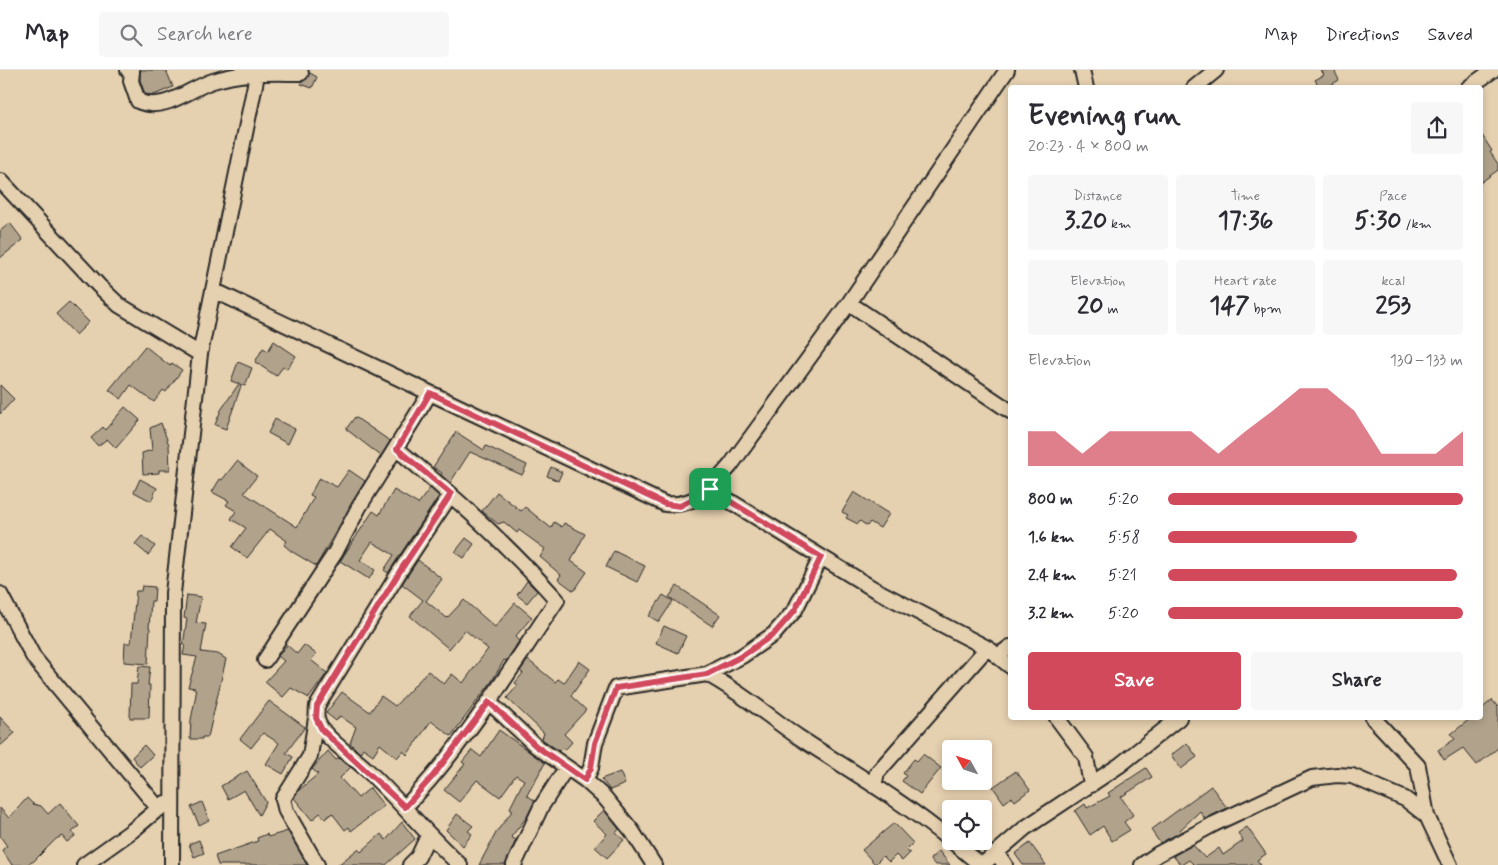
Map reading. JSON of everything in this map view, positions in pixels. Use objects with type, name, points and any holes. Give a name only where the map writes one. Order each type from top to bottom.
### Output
[{"type":"street","points":[[128,70],[132,72],[131,81],[138,101],[158,105],[211,81],[232,75],[258,71],[301,73]]},
{"type":"street","points":[[213,290],[665,504],[680,506],[710,489],[730,466],[849,302],[1007,70]]},
{"type":"street","points":[[1082,70],[1085,85]]},
{"type":"street","points":[[1198,85],[1216,70]]},
{"type":"street","points":[[1472,85],[1493,70]]},
{"type":"street","points":[[172,865],[173,594],[200,354],[258,71]]},
{"type":"street","points":[[1,181],[119,305],[200,354]]},
{"type":"street","points":[[849,302],[1008,410]]},
{"type":"street","points":[[265,660],[335,553],[359,507],[397,449],[430,393]]},
{"type":"street","points":[[397,449],[451,494],[523,561],[557,600],[489,702],[433,776],[405,807]]},
{"type":"street","points":[[710,489],[872,588],[986,648],[1008,664]]},
{"type":"street","points":[[317,865],[286,811],[283,799],[310,756],[317,706],[400,571],[451,494]]},
{"type":"street","points":[[585,780],[591,768],[595,743],[616,688],[707,674],[742,656],[774,634],[795,610],[821,557]]},
{"type":"street","points":[[0,594],[39,665],[159,809]]},
{"type":"street","points":[[874,786],[877,773],[986,648]]},
{"type":"street","points":[[998,656],[1008,648]]},
{"type":"street","points":[[707,674],[728,685],[790,731],[874,786],[942,834]]},
{"type":"street","points":[[489,702],[536,746],[585,780],[605,798],[632,831],[654,865]]},
{"type":"street","points":[[316,718],[322,730],[405,807],[428,836],[460,865]]},
{"type":"street","points":[[1058,720],[1086,757],[1091,785]]},
{"type":"street","points":[[963,850],[982,865],[1001,859],[1025,828],[1120,765],[1176,720]]},
{"type":"street","points":[[1375,720],[1418,766],[1427,816],[1450,865]]},
{"type":"street","points":[[514,865],[541,807],[566,768]]},
{"type":"street","points":[[1142,865],[1158,854],[1214,824],[1312,778],[1337,775],[1352,776],[1406,799],[1427,816]]},
{"type":"street","points":[[84,865],[159,809],[172,795]]},
{"type":"street","points":[[410,865],[418,857],[428,836]]},
{"type":"building","points":[[140,70],[166,70],[173,87],[154,95],[145,94],[140,80]]},
{"type":"building","points":[[1321,70],[1334,70],[1339,80],[1331,85],[1318,85],[1315,80],[1324,75]]},
{"type":"building","points":[[310,73],[317,77],[312,88],[301,84]]},
{"type":"building","points":[[1483,137],[1498,164],[1498,170],[1483,181]]},
{"type":"building","points":[[10,223],[23,240],[0,258],[0,231]]},
{"type":"building","points":[[69,302],[89,322],[76,335],[56,314]]},
{"type":"building","points":[[274,341],[296,356],[287,369],[283,367],[276,376],[255,362],[263,348],[268,351]]},
{"type":"building","points":[[145,346],[170,366],[172,363],[182,370],[166,392],[163,390],[154,402],[131,385],[121,399],[109,390]]},
{"type":"building","points":[[238,362],[252,368],[245,386],[231,381]]},
{"type":"building","points":[[0,385],[14,399],[0,414]]},
{"type":"building","points":[[238,385],[241,386],[226,429],[215,425],[221,410]]},
{"type":"building","points":[[125,407],[140,420],[116,448],[107,439],[98,446],[91,438],[103,427],[105,430]]},
{"type":"building","points":[[355,417],[390,441],[381,456],[346,429]]},
{"type":"building","points":[[275,419],[295,429],[288,444],[268,433]]},
{"type":"building","points":[[161,423],[169,445],[170,470],[159,470],[159,473],[143,474],[142,453],[152,450],[150,428]]},
{"type":"building","points":[[456,432],[484,450],[486,446],[527,465],[522,475],[470,452],[450,483],[441,475],[442,473],[433,467]]},
{"type":"building","points":[[237,461],[257,476],[244,493],[297,527],[314,497],[310,495],[319,478],[337,487],[349,470],[365,481],[316,566],[291,551],[284,545],[287,541],[270,529],[247,558],[232,547],[246,528],[231,519],[236,511],[226,505],[229,501],[212,492],[220,479],[222,480]]},
{"type":"building","points":[[551,467],[562,472],[558,481],[547,476]]},
{"type":"building","points":[[140,479],[157,488],[151,501],[134,492]]},
{"type":"building","points":[[430,488],[439,496],[388,573],[384,570],[394,555],[372,542],[360,560],[375,570],[369,579],[340,561],[373,511],[379,515],[394,490],[418,504]]},
{"type":"building","points":[[497,492],[521,511],[525,507],[551,528],[554,522],[562,527],[564,523],[585,534],[571,561],[587,572],[574,591],[558,579],[561,575],[540,557],[545,549],[519,530],[517,533],[504,522],[498,524],[482,511]]},
{"type":"building","points":[[854,492],[889,514],[880,528],[870,522],[867,526],[860,521],[858,524],[846,518],[848,515],[842,512]]},
{"type":"building","points":[[142,536],[155,546],[148,555],[135,544]]},
{"type":"building","points":[[466,538],[474,544],[464,558],[455,552]]},
{"type":"building","points":[[614,551],[645,566],[637,582],[606,567]]},
{"type":"building","points":[[418,560],[442,579],[426,601],[447,618],[464,600],[495,627],[515,603],[532,617],[515,637],[519,641],[506,661],[504,660],[492,681],[451,736],[431,721],[407,755],[403,751],[397,758],[380,744],[373,755],[363,748],[360,753],[350,743],[356,727],[340,716],[336,721],[326,713],[342,692],[370,712],[381,696],[395,706],[428,671],[444,684],[452,674],[463,683],[488,649],[465,630],[449,649],[410,616],[423,600],[402,584]]},
{"type":"building","points":[[527,581],[537,591],[527,603],[517,595]]},
{"type":"building","points":[[142,586],[155,587],[154,601],[151,601],[148,664],[124,662],[125,643],[131,643],[136,591],[141,591]]},
{"type":"building","points":[[677,586],[720,615],[712,626],[669,597]]},
{"type":"building","points":[[187,595],[201,597],[196,623],[206,624],[201,652],[218,654],[226,659],[208,737],[202,737],[202,739],[190,739],[191,720],[196,694],[195,688],[188,687],[197,657],[183,655],[187,619],[184,618]]},
{"type":"building","points":[[663,595],[673,601],[659,622],[649,616]]},
{"type":"building","points":[[664,626],[686,636],[678,653],[656,643]]},
{"type":"building","points":[[287,645],[297,654],[304,645],[316,654],[311,660],[327,673],[309,698],[291,688],[283,697],[265,682],[284,661],[278,656]]},
{"type":"building","points":[[528,660],[555,682],[558,679],[564,683],[579,661],[590,669],[571,696],[586,710],[564,734],[572,742],[565,750],[562,748],[559,751],[542,739],[544,733],[507,698],[518,685],[515,683],[523,673],[520,671]]},
{"type":"building","points":[[139,666],[150,667],[148,685],[150,685],[149,718],[130,718],[131,684],[137,684]]},
{"type":"building","points":[[1492,700],[1498,707],[1498,748],[1477,765],[1463,748],[1444,760],[1438,750],[1455,739],[1451,734],[1468,720],[1483,720],[1483,708]]},
{"type":"building","points":[[269,701],[305,727],[286,753],[293,757],[283,774],[266,764],[279,743],[263,733],[251,748],[240,739]]},
{"type":"building","points":[[0,717],[15,733],[0,746]]},
{"type":"building","points":[[499,730],[545,763],[527,795],[535,801],[526,818],[511,837],[516,840],[505,865],[479,865],[497,831],[513,810],[510,808],[524,780],[516,775],[500,797],[477,780],[459,802],[444,790],[465,764],[462,762],[472,750],[481,757]]},
{"type":"building","points":[[1187,743],[1197,757],[1181,769],[1171,755]]},
{"type":"building","points":[[144,745],[153,755],[140,767],[132,757]]},
{"type":"building","points":[[328,751],[336,760],[339,758],[351,767],[340,778],[358,798],[370,788],[384,806],[351,831],[349,827],[345,830],[332,813],[325,819],[320,813],[312,820],[294,798],[298,791],[318,774],[312,769]]},
{"type":"building","points":[[923,754],[941,768],[920,794],[902,781],[906,776],[903,773],[914,759],[917,761]]},
{"type":"building","points":[[1146,768],[1152,777],[1121,797],[1133,815],[1124,822],[1130,830],[1112,841],[1103,826],[1090,835],[1075,811],[1085,804],[1087,808],[1110,796],[1108,793]]},
{"type":"building","points":[[247,771],[266,802],[259,815],[244,790],[228,799],[221,786]]},
{"type":"building","points":[[1016,771],[1030,790],[1015,801],[1012,797],[1004,803],[993,787]]},
{"type":"building","points":[[620,772],[625,784],[610,790],[601,779]]},
{"type":"building","points":[[1211,786],[1227,808],[1205,819],[1200,811],[1180,830],[1181,832],[1160,843],[1151,830]]},
{"type":"building","points":[[27,798],[33,804],[41,806],[48,814],[60,803],[79,826],[72,832],[75,836],[67,842],[62,836],[56,839],[34,861],[26,865],[12,865],[2,850],[7,846],[0,836],[0,808],[9,818]]},
{"type":"building","points":[[202,802],[209,820],[199,825],[191,807]]},
{"type":"building","points":[[604,810],[619,829],[616,833],[624,840],[607,858],[595,847],[607,834],[593,821]]},
{"type":"building","points":[[457,814],[473,826],[468,831],[472,834],[463,846],[446,830]]},
{"type":"building","points":[[402,822],[415,839],[386,865],[338,865],[358,849],[361,852],[381,834],[386,840]]},
{"type":"building","points":[[894,823],[913,843],[906,850],[910,853],[902,861],[896,855],[889,862],[883,856],[875,864],[862,850]]},
{"type":"building","points":[[1247,827],[1266,854],[1257,860],[1261,865],[1194,865],[1189,860],[1181,865],[1173,856],[1193,845],[1205,858],[1219,848],[1223,855],[1243,841],[1238,833]]},
{"type":"building","points":[[288,831],[307,865],[218,865],[215,856],[258,841],[257,838],[267,834],[268,837]]},
{"type":"building","points":[[199,840],[204,853],[194,857],[189,844]]},
{"type":"building","points":[[1030,843],[1046,865],[1023,865],[1015,854]]},
{"type":"building","points":[[939,851],[950,865],[935,865],[930,859]]},
{"type":"route","points":[[430,393],[665,504],[680,506],[701,496],[710,489],[821,557],[795,610],[774,634],[742,656],[707,674],[616,688],[595,743],[591,768],[585,780],[536,746],[489,702],[433,776],[405,807],[322,730],[316,718],[317,706],[356,646],[400,571],[451,494],[397,449],[430,393]]}]
